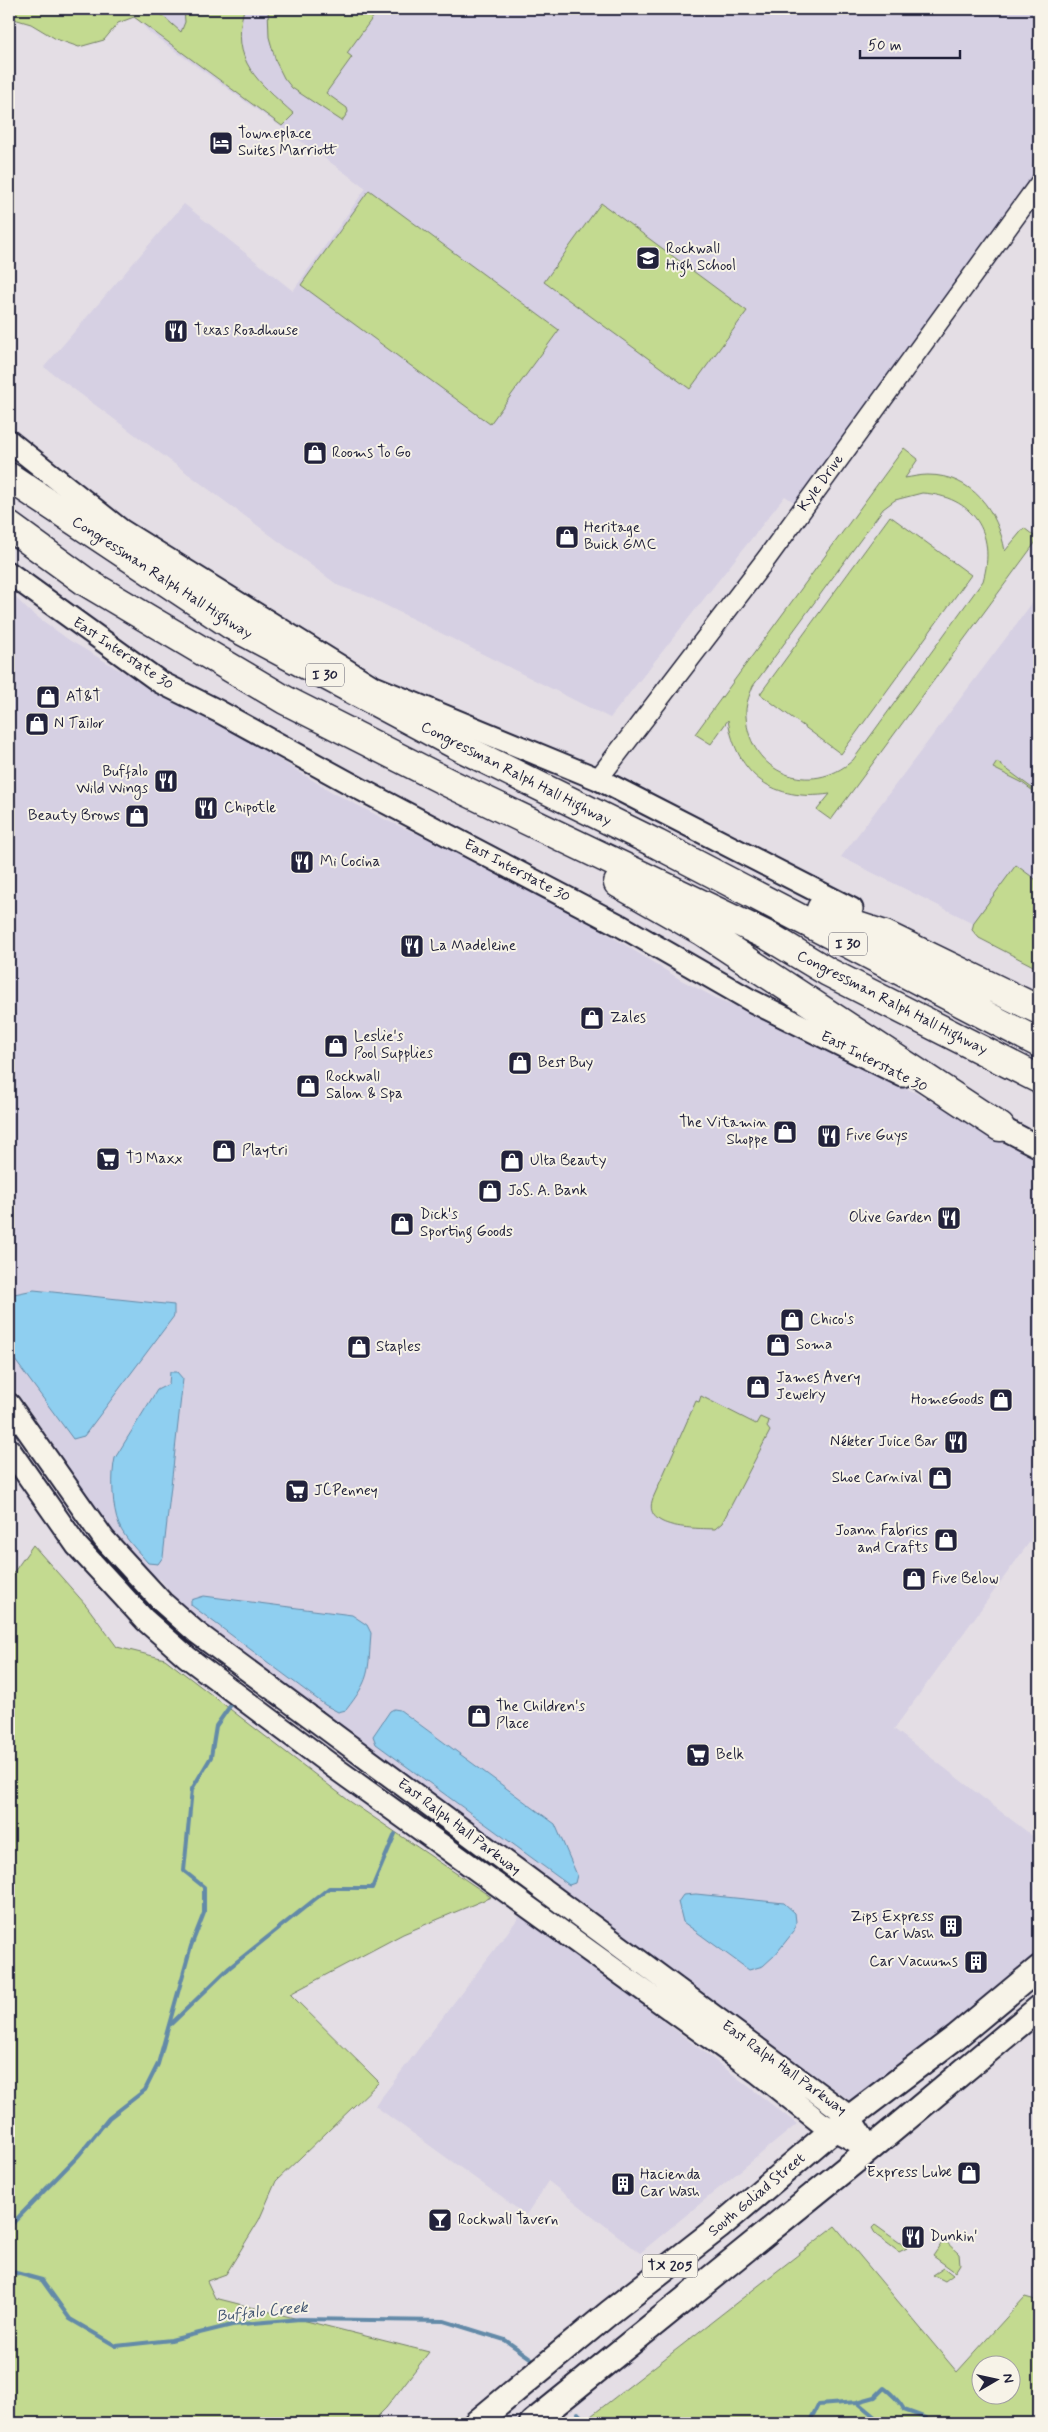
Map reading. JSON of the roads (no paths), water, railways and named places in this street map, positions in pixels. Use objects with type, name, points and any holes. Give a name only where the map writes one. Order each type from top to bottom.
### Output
[{"type":"highway","name":"Congressman Ralph Hall Highway","points":[[9,477],[233,626],[462,748],[657,844],[1039,1044]]},
{"type":"highway","name":"Congressman Ralph Hall Highway","points":[[9,526],[86,582],[277,696],[449,783],[770,937],[828,972],[1039,1079]]},
{"type":"highway","points":[[449,783],[702,931],[1000,1127]]},
{"type":"highway","points":[[657,844],[719,863],[854,925],[885,935],[1039,1010]]},
{"type":"main road","points":[[9,440],[121,530],[372,686],[598,779],[843,905],[939,950],[1039,1005]]},
{"type":"main road","name":"East Interstate 30","points":[[9,573],[160,682],[218,711],[362,790],[621,926],[752,1001],[841,1043],[1039,1146]]},
{"type":"main road","name":"East Ralph Hall Parkway","points":[[9,1404],[104,1539],[162,1602],[196,1632],[656,1973],[842,2124],[870,2149]]},
{"type":"main road","name":"East Ralph Hall Parkway","points":[[9,1449],[77,1546],[145,1620],[187,1657],[335,1768],[643,1991],[757,2072],[842,2124]]},
{"type":"main road","points":[[145,1620],[162,1602]]},
{"type":"main road","points":[[335,1768],[351,1746]]},
{"type":"main road","points":[[566,1936],[580,1917]]},
{"type":"main road","name":"South Goliad Street","points":[[476,2423],[609,2313],[709,2236],[842,2124],[956,2037],[1039,1968]]},
{"type":"main road","points":[[643,1991],[656,1973]]},
{"type":"main road","points":[[984,2054],[981,2048],[983,2037],[1039,1992]]},
{"type":"main road","name":"TX 205","points":[[532,2423],[870,2149],[1039,2008]]},
{"type":"street","name":"Kyle Drive","points":[[598,779],[767,558],[1039,184]]},
{"type":"water","points":[[34,1290],[174,1305],[174,1316],[84,1436],[73,1439],[9,1352],[9,1298],[14,1294]]},
{"type":"water","points":[[170,1372],[177,1372],[183,1379],[163,1557],[158,1564],[148,1563],[128,1540],[119,1525],[114,1501],[113,1473],[115,1458],[157,1390],[169,1384]]},
{"type":"water","points":[[204,1596],[352,1615],[367,1625],[371,1633],[367,1674],[360,1690],[346,1710],[338,1712],[325,1705],[191,1605],[191,1600]]},
{"type":"water","points":[[394,1709],[400,1710],[555,1824],[577,1875],[575,1883],[569,1885],[376,1744],[373,1736],[390,1711]]},
{"type":"water","points":[[696,1894],[784,1903],[795,1913],[794,1931],[775,1955],[763,1966],[749,1970],[683,1922],[678,1902],[683,1895]]},
{"type":"waterway","points":[[9,2227],[79,2155],[109,2118],[145,2090],[158,2064],[191,1946],[204,1913],[204,1887],[184,1871],[192,1789],[211,1757],[216,1726],[230,1706]]},
{"type":"waterway","points":[[171,2024],[229,1968],[329,1888],[372,1888],[395,1834]]},
{"type":"waterway","name":"Buffalo Creek","points":[[9,2271],[42,2280],[70,2319],[116,2346],[171,2340],[232,2325],[300,2319],[444,2321],[505,2340],[536,2362]]},
{"type":"waterway","points":[[857,2402],[875,2397],[884,2388],[896,2398],[904,2410],[926,2418],[928,2423]]},
{"type":"waterway","points":[[809,2423],[818,2405],[857,2402],[882,2423]]},
{"type":"waterway","name":"Buffalo Creek","points":[[578,2413],[587,2423]]},
{"type":"place","name":"Towneplace Suites Marriott","points":[[221,143]]},
{"type":"place","name":"Rockwall High School","points":[[648,258]]},
{"type":"place","name":"Texas Roadhouse","points":[[176,331]]},
{"type":"place","name":"Rooms To Go","points":[[315,453]]},
{"type":"place","name":"Heritage Buick GMC","points":[[567,537]]},
{"type":"place","name":"AT&T","points":[[48,697]]},
{"type":"place","name":"N Tailor","points":[[37,724]]},
{"type":"place","name":"Buffalo Wild Wings","points":[[166,781]]},
{"type":"place","name":"Chipotle","points":[[206,808]]},
{"type":"place","name":"Beauty Brows","points":[[137,816]]},
{"type":"place","name":"Mi Cocina","points":[[302,862]]},
{"type":"place","name":"La Madeleine","points":[[412,946]]},
{"type":"place","name":"Zales","points":[[592,1018]]},
{"type":"place","name":"Leslie's Pool Supplies","points":[[336,1046]]},
{"type":"place","name":"Best Buy","points":[[520,1063]]},
{"type":"place","name":"Rockwall Salon & Spa","points":[[308,1086]]},
{"type":"place","name":"The Vitamin Shoppe","points":[[785,1132]]},
{"type":"place","name":"Five Guys","points":[[829,1136]]},
{"type":"place","name":"Playtri","points":[[224,1151]]},
{"type":"place","name":"TJ Maxx","points":[[108,1159]]},
{"type":"place","name":"Ulta Beauty","points":[[512,1161]]},
{"type":"place","name":"JoS. A. Bank","points":[[490,1191]]},
{"type":"place","name":"Olive Garden","points":[[949,1218]]},
{"type":"place","name":"Dick's Sporting Goods","points":[[402,1224]]},
{"type":"place","name":"Chico's","points":[[792,1320]]},
{"type":"place","name":"Soma","points":[[778,1345]]},
{"type":"place","name":"Staples","points":[[359,1347]]},
{"type":"place","name":"James Avery Jewelry","points":[[758,1387]]},
{"type":"place","name":"HomeGoods","points":[[1001,1400]]},
{"type":"place","name":"Nékter Juice Bar","points":[[956,1442]]},
{"type":"place","name":"Shoe Carnival","points":[[940,1478]]},
{"type":"place","name":"JCPenney","points":[[297,1491]]},
{"type":"place","name":"Joann Fabrics and Crafts","points":[[946,1540]]},
{"type":"place","name":"Five Below","points":[[914,1579]]},
{"type":"place","name":"The Children's Place","points":[[479,1716]]},
{"type":"place","name":"Belk","points":[[698,1755]]},
{"type":"place","name":"Zips Express Car Wash","points":[[951,1926]]},
{"type":"place","name":"Car Vacuums","points":[[976,1962]]},
{"type":"place","name":"Express Lube","points":[[969,2173]]},
{"type":"place","name":"Hacienda Car Wash","points":[[623,2184]]},
{"type":"place","name":"Rockwall Tavern","points":[[440,2220]]},
{"type":"place","name":"Dunkin'","points":[[913,2237]]}]
